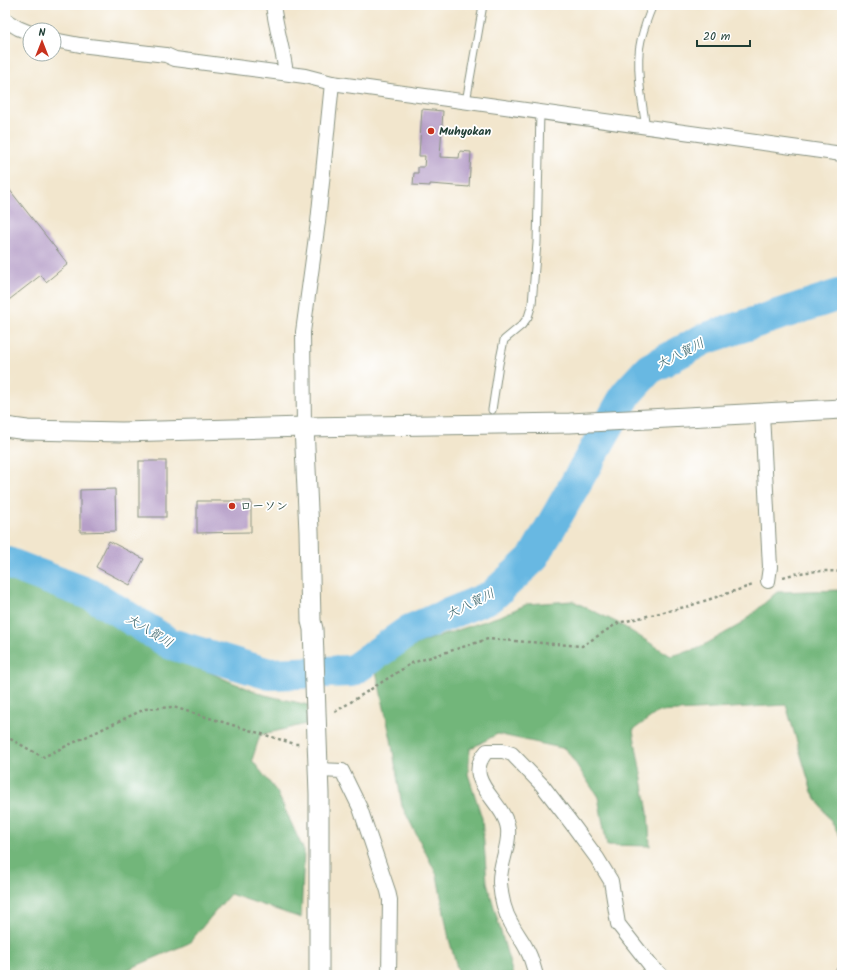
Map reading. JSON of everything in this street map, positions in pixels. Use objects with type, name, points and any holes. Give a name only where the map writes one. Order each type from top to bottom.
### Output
[{"type":"street","points":[[273,5],[286,73]]},
{"type":"street","points":[[5,20],[22,30]]},
{"type":"street","points":[[62,42],[166,55],[175,59],[286,73],[332,83],[842,154]]},
{"type":"street","points":[[319,975],[319,770],[313,630],[311,621],[309,531],[304,427],[303,332],[318,222],[332,83]]},
{"type":"street","points":[[5,427],[27,430],[122,432],[304,427],[570,423],[842,409]]},
{"type":"street","points":[[762,414],[770,567],[768,581]]},
{"type":"street","points":[[536,975],[528,950],[511,924],[505,910],[500,883],[500,868],[508,841],[508,829],[505,818],[498,806],[488,795],[481,783],[479,774],[480,765],[482,757],[487,751],[503,751],[512,754],[542,785],[572,824],[597,858],[611,881],[618,924],[652,972]]},
{"type":"street","points":[[319,770],[342,771],[360,808],[390,900],[389,975]]},
{"type":"lane","points":[[466,102],[483,5]]},
{"type":"lane","points":[[646,127],[643,112],[639,57],[640,41],[648,17],[654,5]]},
{"type":"lane","points":[[492,410],[504,340],[522,325],[528,317],[532,304],[537,243],[540,112]]},
{"type":"lane","points":[[836,975],[842,969]]},
{"type":"path","points":[[5,736],[43,757],[145,709],[173,707],[295,744],[317,724],[412,663],[488,639],[582,646],[618,623],[689,606],[794,574],[816,571],[842,572]]},
{"type":"green space","points":[[5,578],[92,607],[165,652],[231,682],[265,695],[308,705],[306,724],[260,735],[252,760],[277,792],[304,851],[301,918],[230,894],[189,943],[115,975],[5,975]]},
{"type":"green space","points":[[842,590],[842,839],[812,792],[786,705],[658,712],[633,730],[648,812],[650,846],[607,845],[598,797],[566,749],[497,734],[470,749],[468,774],[482,818],[487,882],[513,975],[459,975],[449,939],[437,875],[402,806],[391,739],[376,671],[419,643],[503,615],[527,604],[573,601],[618,623],[671,656],[697,649],[741,624],[777,592]]},
{"type":"building","name":"Muhyokan","points":[[422,109],[443,111],[440,157],[459,158],[460,151],[471,152],[469,187],[430,184],[430,186],[413,185],[414,173],[418,173],[418,167],[424,167],[425,156],[419,156]]},
{"type":"building","points":[[5,184],[68,264],[46,282],[41,275],[5,303]]},
{"type":"building","points":[[139,461],[166,461],[166,517],[139,517]]},
{"type":"building","points":[[115,489],[116,531],[80,532],[80,490]]},
{"type":"building","points":[[197,501],[251,501],[251,532],[197,533]]},
{"type":"building","points":[[109,541],[144,559],[130,585],[96,567]]},
{"type":"waterway","name":"大八賀川","points":[[5,562],[94,596],[171,644],[269,674],[352,671],[410,630],[492,596],[533,558],[627,393],[649,369],[704,339],[842,294]]},
{"type":"place","name":"Muhyokan","points":[[431,131]]},
{"type":"place","name":"ローソン","points":[[232,506]]}]
